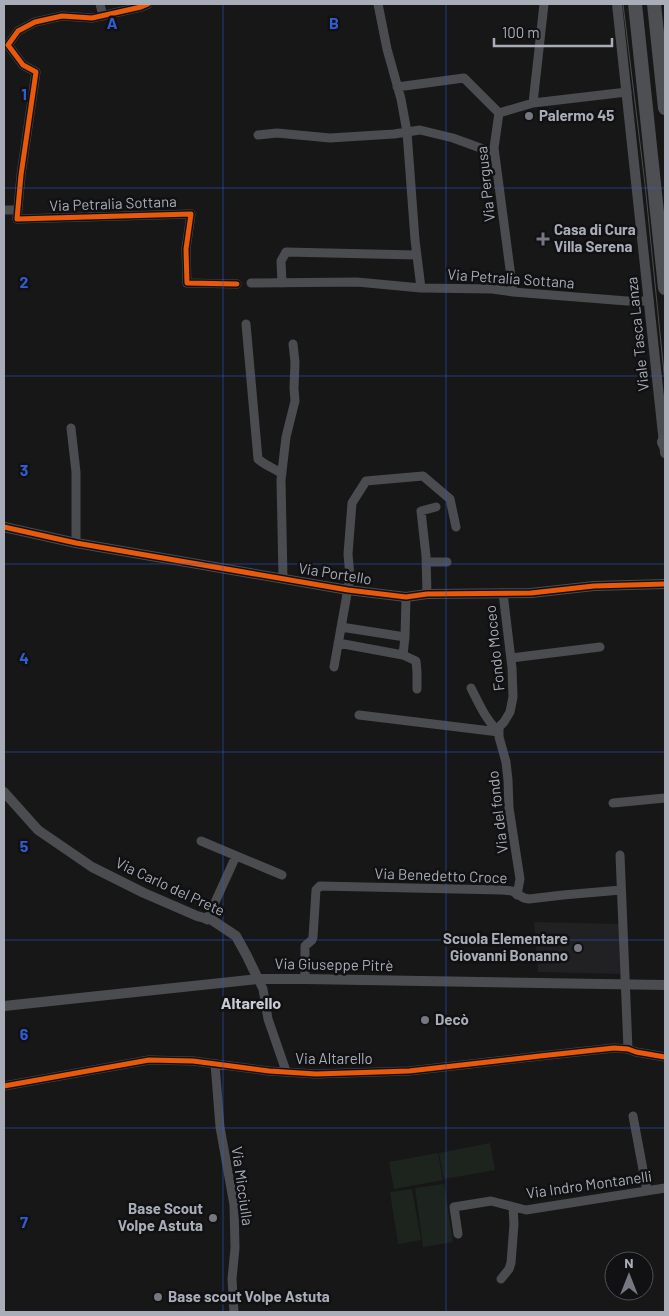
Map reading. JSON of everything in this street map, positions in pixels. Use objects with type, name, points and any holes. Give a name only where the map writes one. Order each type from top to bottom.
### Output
[{"type":"main road","points":[[635,4],[665,288]]},
{"type":"main road","points":[[654,4],[665,108]]},
{"type":"street","points":[[100,4],[103,16]]},
{"type":"street","points":[[18,210],[21,175],[36,72],[23,64],[8,45],[18,31],[35,22],[62,16],[92,18],[148,4]]},
{"type":"street","points":[[378,4],[407,132],[416,255],[421,288]]},
{"type":"street","points":[[533,103],[544,4]]},
{"type":"street","name":"Viale Tasca Lanza","points":[[617,4],[665,446]]},
{"type":"street","points":[[398,87],[464,78],[499,113],[533,103],[627,92]]},
{"type":"street","name":"Via Pergusa","points":[[499,113],[494,153],[513,292]]},
{"type":"street","points":[[258,136],[277,133],[330,138],[394,134],[420,130],[453,138],[494,153]]},
{"type":"street","name":"Via Petralia Sottana","points":[[4,210],[18,210],[17,219],[191,214],[186,249],[187,283],[237,284]]},
{"type":"street","points":[[282,283],[281,261],[286,252],[416,255]]},
{"type":"street","name":"Via Petralia Sottana","points":[[251,283],[357,282],[421,288],[492,289],[650,301]]},
{"type":"street","points":[[246,324],[258,459],[266,466],[274,468],[282,474]]},
{"type":"street","points":[[283,578],[282,474],[286,437],[295,401],[295,362],[292,344]]},
{"type":"street","points":[[71,428],[76,472],[76,543]]},
{"type":"street","points":[[334,667],[350,577],[348,554],[352,503],[366,481],[423,476],[450,499],[456,527]]},
{"type":"street","points":[[427,591],[421,511],[436,507]]},
{"type":"street","name":"Via Portello","points":[[4,527],[76,543],[348,590],[406,597],[427,591],[531,593],[594,586],[665,584]]},
{"type":"street","points":[[426,562],[446,562]]},
{"type":"street","name":"Fondo Moceo","points":[[499,730],[510,712],[513,697],[511,658],[503,593]]},
{"type":"street","points":[[403,656],[406,597]]},
{"type":"street","points":[[341,627],[405,637]]},
{"type":"street","points":[[338,643],[403,656],[416,661],[417,689]]},
{"type":"street","points":[[511,658],[600,647]]},
{"type":"street","points":[[471,688],[491,725],[499,730]]},
{"type":"street","points":[[359,715],[499,730]]},
{"type":"street","name":"Via del fondo","points":[[499,730],[506,762],[509,808],[520,879],[517,894]]},
{"type":"street","name":"Via Carlo del Prete","points":[[4,792],[38,830],[92,867],[144,893],[207,920],[212,920],[236,936],[248,956],[262,989],[268,1019],[286,1071]]},
{"type":"street","points":[[614,803],[665,798]]},
{"type":"street","points":[[201,841],[282,875]]},
{"type":"street","points":[[620,854],[628,1049]]},
{"type":"street","points":[[207,920],[236,856]]},
{"type":"street","name":"Via Benedetto Croce","points":[[304,979],[305,946],[314,937],[316,892],[318,887],[502,890],[512,891],[529,899],[563,894],[621,890]]},
{"type":"street","name":"Via Giuseppe Pitrè","points":[[4,1006],[258,979],[665,985]]},
{"type":"street","name":"Via Altarello","points":[[4,1086],[149,1060],[194,1061],[269,1071],[316,1074],[409,1071],[614,1048],[665,1057]]},
{"type":"street","name":"Via Micciulla","points":[[215,1064],[220,1127],[234,1205],[236,1248],[232,1279],[234,1312]]},
{"type":"street","points":[[634,1116],[647,1191]]},
{"type":"street","name":"Via Indro Montanelli","points":[[458,1234],[454,1207],[490,1201],[526,1210],[665,1188]]},
{"type":"street","points":[[501,1279],[511,1263],[514,1224],[513,1207]]},
{"type":"shaded area","name":"Scuola Elementare Giovanni Bonanno","points":[[534,922],[619,924],[620,974],[538,972]]},
{"type":"shaded area","points":[[490,1143],[495,1170],[444,1179],[439,1153]]},
{"type":"shaded area","points":[[438,1153],[443,1180],[394,1189],[389,1162]]},
{"type":"shaded area","points":[[444,1184],[453,1242],[423,1247],[415,1188]]},
{"type":"shaded area","points":[[412,1189],[421,1240],[398,1244],[390,1192]]},
{"type":"tram line","points":[[623,4],[645,184],[665,383]]},
{"type":"cycle path","points":[[148,4],[92,18],[62,16],[35,22],[18,31],[8,45],[23,65],[36,72],[21,175],[17,219],[191,214],[186,249],[187,283],[237,284]]},
{"type":"cycle path","points":[[4,527],[76,543],[348,590],[406,597],[427,594],[531,593],[594,586],[665,584]]},
{"type":"cycle path","points":[[4,1086],[149,1060],[193,1061],[269,1071],[316,1074],[409,1071],[614,1048],[665,1057]]},
{"type":"place","name":"Palermo 45","points":[[529,116]]},
{"type":"place","name":"Casa di Cura Villa Serena","points":[[543,239]]},
{"type":"place","name":"Scuola Elementare Giovanni Bonanno","points":[[578,948]]},
{"type":"place","name":"Decò","points":[[425,1020]]},
{"type":"place","name":"Base Scout Volpe Astuta","points":[[213,1218]]},
{"type":"place","name":"Base scout Volpe Astuta","points":[[158,1297]]},
{"type":"district","name":"Altarello","points":[[251,1003]]}]
